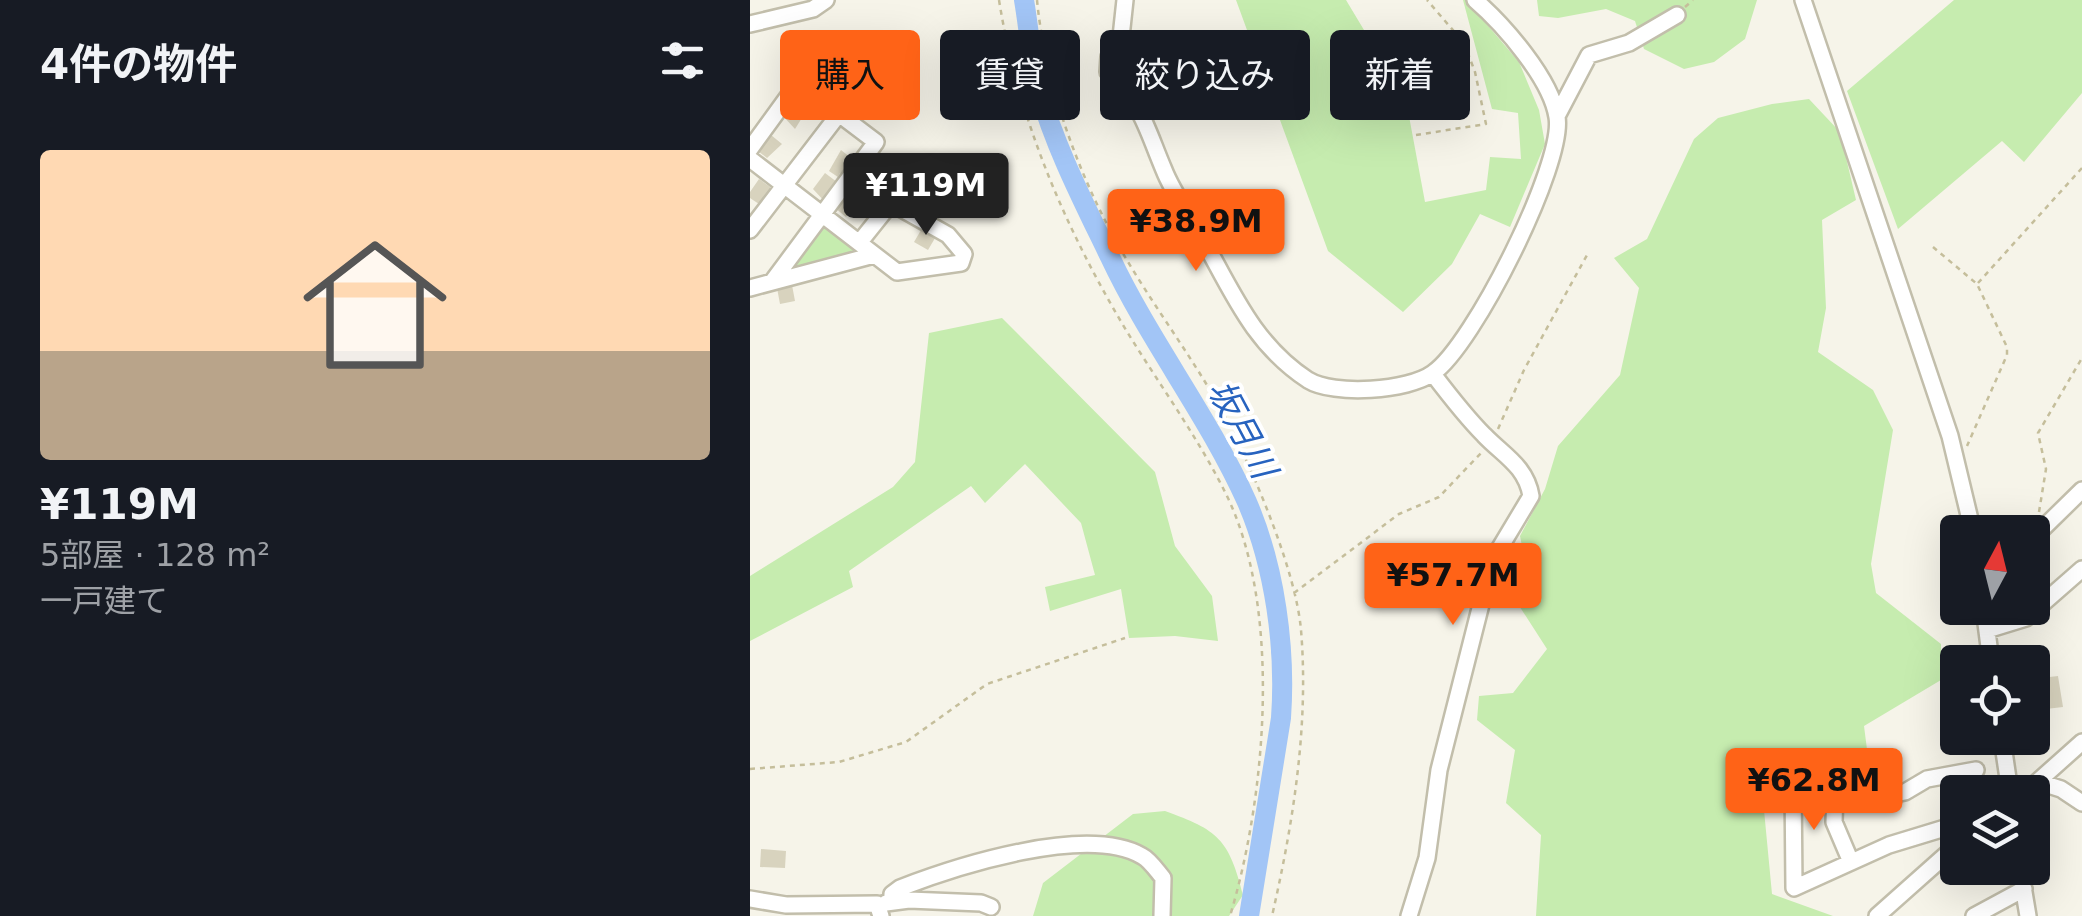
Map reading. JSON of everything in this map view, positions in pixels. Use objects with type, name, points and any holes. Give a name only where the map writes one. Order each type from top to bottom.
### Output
[{"type":"street","points":[[781,16],[789,0]]},
{"type":"street","points":[[750,24],[813,9],[826,0]]},
{"type":"street","points":[[1126,0],[1121,37],[1109,58],[1108,72],[1136,101],[1165,173],[1255,333],[1281,360],[1312,383],[1335,390],[1378,389],[1433,374],[1497,288],[1545,173],[1558,129],[1546,87],[1476,0]]},
{"type":"street","points":[[1803,0],[1956,458],[1970,515]]},
{"type":"street","points":[[1557,116],[1589,55],[1628,42],[1677,16]]},
{"type":"street","points":[[750,150],[780,108]]},
{"type":"street","points":[[750,230],[834,120]]},
{"type":"street","points":[[772,282],[876,142],[847,120]]},
{"type":"street","points":[[750,159],[897,272],[960,263],[964,254],[948,235],[892,204],[860,243]]},
{"type":"street","points":[[750,288],[874,254]]},
{"type":"street","points":[[1409,916],[1426,858],[1439,770],[1492,562],[1531,496],[1518,465],[1492,442],[1433,374]]},
{"type":"street","points":[[2050,521],[2082,490]]},
{"type":"street","points":[[1987,630],[2026,618],[2082,568]]},
{"type":"street","points":[[1986,625],[1989,645]]},
{"type":"street","points":[[2045,775],[2082,742]]},
{"type":"street","points":[[1940,828],[1794,888],[1792,782],[1869,799],[1905,792],[1926,779],[1976,770]]},
{"type":"street","points":[[2050,788],[2061,788],[2082,802]]},
{"type":"street","points":[[1835,792],[1834,822],[1851,862]]},
{"type":"street","points":[[883,908],[900,888],[994,858],[1042,848],[1105,844],[1144,856],[1163,878],[1162,916]]},
{"type":"street","points":[[1877,916],[1940,860]]},
{"type":"street","points":[[2023,885],[2028,916]]},
{"type":"street","points":[[1974,916],[2024,889]]},
{"type":"street","points":[[750,899],[883,908],[981,903],[992,907]]},
{"type":"path","points":[[1000,0],[1006,44],[1029,128],[1070,231],[1226,494],[1252,568],[1263,711],[1247,860],[1230,916]]},
{"type":"path","points":[[1037,0],[1052,82],[1069,138],[1119,247],[1232,430],[1286,562],[1301,628],[1302,734],[1272,916]]},
{"type":"path","points":[[1416,135],[1486,124],[1464,42],[1426,0]]},
{"type":"path","points":[[1976,284],[2082,168]]},
{"type":"path","points":[[1933,247],[1976,284],[2007,348],[1966,448],[1956,458]]},
{"type":"path","points":[[1293,594],[1398,514],[1439,498],[1492,442],[1524,370],[1587,256]]},
{"type":"path","points":[[2037,515],[2046,470],[2038,433],[2082,358]]},
{"type":"path","points":[[750,770],[839,762],[906,742],[987,684],[1124,638]]},
{"type":"green space","points":[[1236,0],[1346,0],[1364,30],[1330,30],[1330,120],[1410,120],[1425,202],[1486,190],[1490,157],[1521,159],[1518,113],[1492,109],[1466,0],[1519,62],[1539,110],[1545,144],[1510,227],[1480,214],[1452,264],[1403,312],[1328,251],[1280,120],[1310,120],[1310,30],[1247,30]]},
{"type":"green space","points":[[1537,0],[1757,0],[1745,39],[1714,62],[1684,69],[1644,49],[1635,21],[1606,9],[1558,18],[1539,16]]},
{"type":"green space","points":[[1954,0],[2082,0],[2082,93],[2024,162],[2002,141],[1898,229],[1847,91]]},
{"type":"green space","points":[[1809,99],[1840,132],[1856,200],[1822,220],[1826,308],[1818,352],[1873,390],[1893,430],[1871,564],[1876,593],[1941,644],[1940,681],[1864,726],[1869,765],[1878,792],[1818,789],[1810,778],[1776,776],[1762,789],[1772,894],[1833,916],[1536,916],[1541,835],[1506,803],[1515,750],[1477,720],[1479,696],[1513,693],[1547,649],[1518,604],[1525,561],[1520,536],[1545,489],[1558,446],[1620,375],[1639,288],[1614,258],[1647,239],[1694,139],[1718,118]]},
{"type":"green space","points":[[829,225],[865,253],[786,276],[821,226]]},
{"type":"green space","points":[[1002,318],[1155,472],[1175,546],[1212,596],[1218,641],[1175,636],[1129,638],[1121,589],[1050,611],[1045,587],[1095,575],[1081,523],[1025,464],[985,503],[971,486],[849,571],[853,587],[750,641],[750,576],[893,487],[915,462],[929,333]]},
{"type":"green space","points":[[1165,811],[1198,824],[1226,849],[1243,895],[1229,916],[1033,916],[1043,883],[1133,814]]},
{"type":"building","points":[[787,120],[801,120],[795,129]]},
{"type":"building","points":[[771,135],[782,144],[767,158],[758,151]]},
{"type":"building","points":[[841,150],[851,158],[838,177],[829,171]]},
{"type":"building","points":[[825,173],[837,182],[825,202],[813,189]]},
{"type":"building","points":[[883,178],[893,187],[882,202],[877,199],[875,203],[868,198]]},
{"type":"building","points":[[759,179],[773,189],[759,204],[750,198],[750,192]]},
{"type":"building","points":[[845,193],[859,199],[846,217],[835,208]]},
{"type":"building","points":[[924,225],[938,233],[928,250],[914,242]]},
{"type":"building","points":[[792,285],[795,301],[780,304],[777,288]]},
{"type":"building","points":[[2058,676],[2063,707],[2050,709],[2050,677]]},
{"type":"building","points":[[761,849],[786,851],[785,868],[760,867]]},
{"type":"waterway","name":"坂月川","points":[[1024,0],[1039,90],[1071,175],[1126,288],[1232,471],[1265,553],[1280,636],[1281,718],[1249,916]]}]
